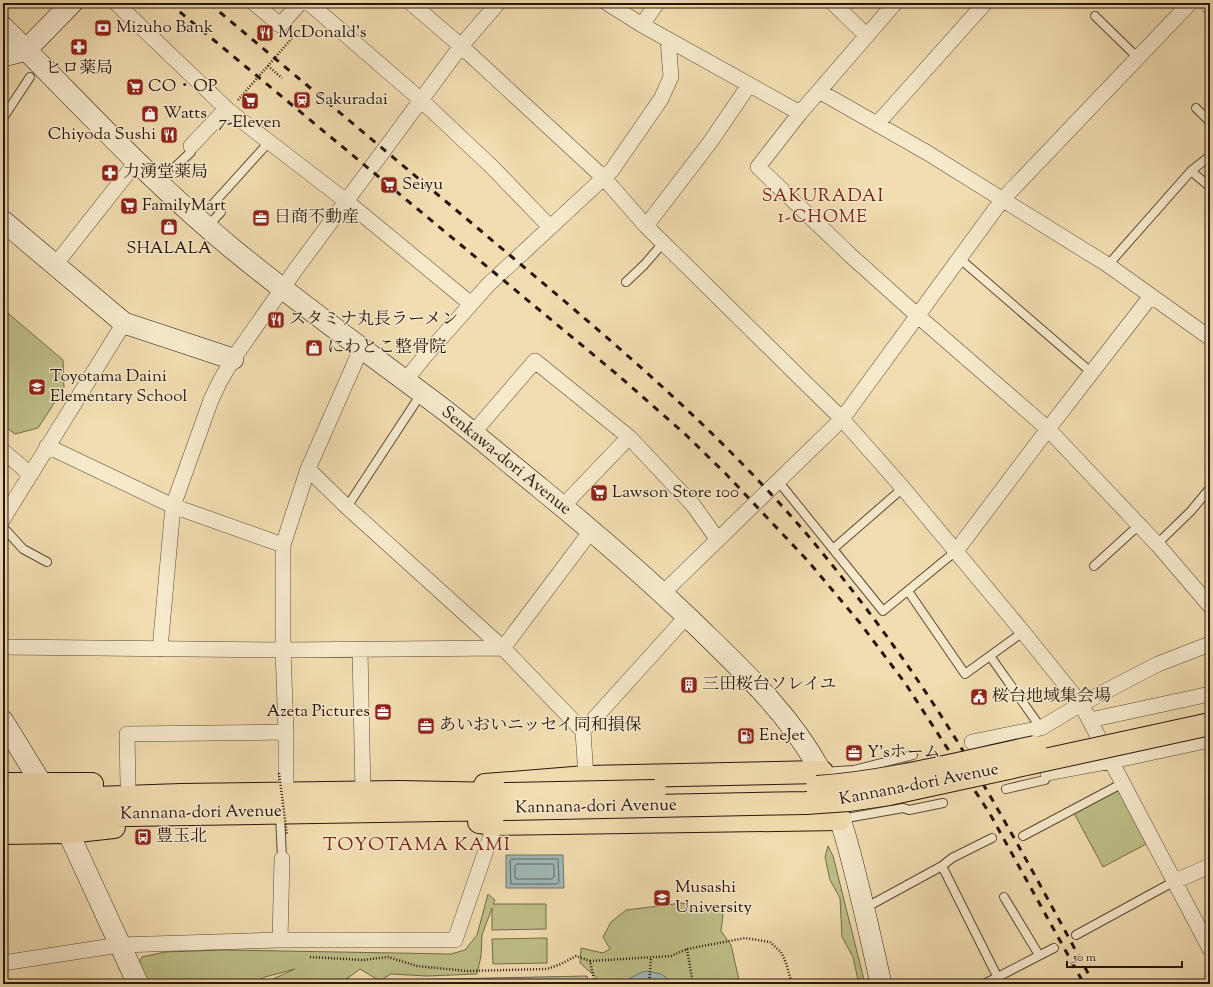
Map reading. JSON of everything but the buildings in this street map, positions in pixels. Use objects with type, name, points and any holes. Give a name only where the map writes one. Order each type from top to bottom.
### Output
[{"type":"main road","points":[[3,56],[26,50],[72,3]]},
{"type":"main road","name":"Senkawa-dori Avenue","points":[[3,27],[166,190],[207,227],[282,288],[473,433],[562,506],[663,593],[741,669],[775,706],[803,742],[822,772],[831,793],[849,850],[881,984]]},
{"type":"main road","points":[[3,221],[124,323],[233,359]]},
{"type":"main road","name":"Kannana-dori Avenue","points":[[500,809],[844,785],[885,779],[1210,709]]},
{"type":"main road","points":[[3,721],[41,783]]},
{"type":"main road","name":"Kannana-dori Avenue","points":[[500,809],[806,803],[849,800],[889,794],[1210,724]]},
{"type":"main road","points":[[399,801],[586,777],[822,772]]},
{"type":"main road","points":[[5,808],[41,783],[128,784],[182,804]]},
{"type":"main road","name":"Kannana-dori Avenue","points":[[283,803],[363,793],[399,801]]},
{"type":"main road","points":[[399,801],[500,809],[840,819]]},
{"type":"main road","name":"Kannana-dori Avenue","points":[[5,808],[399,801]]},
{"type":"main road","points":[[5,808],[68,832],[103,829],[182,804]]},
{"type":"main road","points":[[68,832],[138,984]]},
{"type":"street","points":[[116,3],[227,110],[346,201],[471,304]]},
{"type":"street","points":[[254,3],[280,25],[300,3]]},
{"type":"street","points":[[308,3],[421,100],[492,167],[550,227]]},
{"type":"street","points":[[411,3],[461,46],[604,178],[646,226],[842,419],[903,488],[1081,704],[1210,949]]},
{"type":"street","points":[[160,649],[173,506],[211,400],[220,381],[233,359],[282,288],[461,46],[498,3]]},
{"type":"street","points":[[607,3],[668,40],[800,114]]},
{"type":"street","points":[[642,25],[657,3]]},
{"type":"street","points":[[833,3],[867,36]]},
{"type":"street","points":[[895,3],[800,114],[758,167],[850,255],[1048,429],[1140,525],[1210,606]]},
{"type":"street","points":[[877,124],[985,3]]},
{"type":"street","points":[[663,593],[842,419],[1002,200],[1190,3]]},
{"type":"street","points":[[1207,3],[1210,7]]},
{"type":"street","points":[[405,381],[425,356],[488,285],[612,170],[661,99],[671,77],[668,40]]},
{"type":"street","points":[[646,226],[711,141],[749,85]]},
{"type":"street","points":[[820,91],[926,152],[1108,265],[1151,296],[1208,333]]},
{"type":"street","points":[[191,146],[227,110]]},
{"type":"street","points":[[55,265],[137,161]]},
{"type":"street","points":[[956,551],[1151,296]]},
{"type":"street","points":[[3,519],[124,323]]},
{"type":"street","points":[[283,803],[286,732],[283,650],[283,545],[308,469],[361,349]]},
{"type":"street","points":[[473,433],[535,361],[629,437],[693,505],[718,540]]},
{"type":"street","points":[[562,506],[629,437]]},
{"type":"street","points":[[47,446],[173,506],[283,545]]},
{"type":"street","points":[[3,451],[30,474]]},
{"type":"street","points":[[308,469],[347,507],[503,648],[583,731],[586,777]]},
{"type":"street","points":[[503,648],[591,531]]},
{"type":"street","points":[[583,731],[687,616]]},
{"type":"street","points":[[972,742],[1042,728],[1081,704],[1158,664],[1210,644]]},
{"type":"street","points":[[3,647],[283,650],[503,648]]},
{"type":"street","points":[[360,650],[363,793]]},
{"type":"street","points":[[1090,720],[1210,694]]},
{"type":"street","points":[[128,784],[127,734],[286,732]]},
{"type":"street","points":[[1048,773],[1210,740]]},
{"type":"street","points":[[3,963],[119,945],[280,940],[455,940],[500,809]]},
{"type":"street","points":[[280,940],[282,859]]},
{"type":"street","points":[[1174,881],[1210,866]]},
{"type":"lane","points":[[1095,16],[1138,58]]},
{"type":"lane","points":[[3,118],[30,77]]},
{"type":"lane","points":[[1196,108],[1210,122]]},
{"type":"lane","points":[[207,227],[221,212],[213,204],[269,142]]},
{"type":"lane","points":[[175,167],[191,152],[191,146]]},
{"type":"lane","points":[[1108,265],[1191,171],[1210,156]]},
{"type":"lane","points":[[1191,171],[1210,187]]},
{"type":"lane","points":[[626,282],[644,265],[663,243]]},
{"type":"lane","points":[[960,258],[1092,373]]},
{"type":"lane","points":[[347,507],[422,393]]},
{"type":"lane","points":[[778,481],[883,611],[956,551]]},
{"type":"lane","points":[[833,549],[903,488]]},
{"type":"lane","points":[[1157,544],[1191,512],[1210,488]]},
{"type":"lane","points":[[1094,566],[1140,525]]},
{"type":"lane","points":[[3,527],[23,549],[47,562]]},
{"type":"lane","points":[[908,591],[965,674],[1023,632]]},
{"type":"lane","points":[[990,656],[1042,728]]},
{"type":"lane","points":[[822,772],[854,770],[913,755]]},
{"type":"lane","points":[[1006,789],[1045,780],[1048,773]]},
{"type":"lane","points":[[1023,836],[1123,782]]},
{"type":"lane","points":[[282,859],[283,803]]},
{"type":"lane","points":[[840,819],[904,808],[909,810],[943,803]]},
{"type":"lane","points":[[864,908],[942,866],[952,858],[992,838]]},
{"type":"lane","points":[[942,866],[999,981]]},
{"type":"lane","points":[[1076,935],[1174,881]]},
{"type":"lane","points":[[1004,897],[1039,955]]},
{"type":"lane","points":[[984,984],[999,981],[1039,955],[1054,948]]},
{"type":"path","points":[[227,110],[293,37],[280,25]]},
{"type":"path","points":[[268,66],[282,78]]},
{"type":"path","points":[[279,773],[287,835]]},
{"type":"path","points":[[303,956],[363,960],[388,957],[417,966],[467,971],[547,968],[561,964],[576,956],[590,961],[671,956],[687,949],[745,938],[770,942],[780,952],[786,963],[792,984]]},
{"type":"path","points":[[687,949],[693,984]]},
{"type":"path","points":[[649,983],[651,957]]},
{"type":"path","points":[[590,961],[595,984]]},
{"type":"green space","points":[[3,309],[63,360],[64,388],[38,428],[15,434],[3,425]]},
{"type":"green space","points":[[1119,789],[1148,843],[1103,867],[1074,813]]},
{"type":"green space","points":[[828,846],[833,856],[865,984],[859,984],[853,957],[842,937],[840,898],[830,880],[825,857]]},
{"type":"green space","points":[[488,894],[495,900],[493,904],[546,904],[546,929],[492,930],[492,908],[482,935],[481,956],[477,974],[427,976],[391,974],[380,981],[360,969],[348,978],[347,977],[350,984],[262,984],[295,969],[265,977],[250,984],[224,984],[218,979],[207,984],[146,984],[137,965],[142,957],[165,952],[225,950],[451,954],[465,950],[477,935]]},
{"type":"green space","points":[[682,903],[708,908],[719,908],[723,915],[721,931],[731,945],[740,984],[599,984],[597,978],[580,963],[581,948],[603,953],[610,949],[603,937],[611,922],[626,910]]},
{"type":"green space","points":[[547,938],[547,963],[493,964],[492,939]]},
{"type":"green space","points":[[587,976],[589,984],[394,984],[396,980]]},
{"type":"water","points":[[506,855],[563,855],[564,888],[506,888]]},
{"type":"water","points":[[646,971],[661,974],[675,984],[646,982],[636,984],[611,984],[624,981]]},
{"type":"railway","points":[[169,3],[619,376],[686,435],[726,474],[808,561],[860,623],[905,683],[990,814],[1084,984]]},
{"type":"railway","points":[[209,3],[629,357],[704,426],[776,499],[848,584],[902,657],[936,707],[1007,826],[1094,984]]},
{"type":"place","name":"Mizuho Bank","points":[[103,28]]},
{"type":"place","name":"McDonald's","points":[[265,33]]},
{"type":"place","name":"ヒロ薬局","points":[[79,47]]},
{"type":"place","name":"CO・OP","points":[[135,87]]},
{"type":"place","name":"Sakuradai","points":[[302,100]]},
{"type":"place","name":"7-Eleven","points":[[250,101]]},
{"type":"place","name":"Watts","points":[[150,114]]},
{"type":"place","name":"Chiyoda Sushi","points":[[169,135]]},
{"type":"place","name":"力湧堂薬局","points":[[110,173]]},
{"type":"place","name":"Seiyu","points":[[389,185]]},
{"type":"place","name":"FamilyMart","points":[[129,206]]},
{"type":"place","name":"日商不動産","points":[[261,218]]},
{"type":"place","name":"SHALALA","points":[[169,227]]},
{"type":"place","name":"スタミナ丸長ラーメン","points":[[276,320]]},
{"type":"place","name":"にわとこ整骨院","points":[[314,348]]},
{"type":"place","name":"Toyotama Daini Elementary School","points":[[37,387]]},
{"type":"place","name":"Lawson Store 100","points":[[599,493]]},
{"type":"place","name":"三田桜台ソレイユ","points":[[689,685]]},
{"type":"place","name":"桜台地域集会場","points":[[979,697]]},
{"type":"place","name":"Azeta Pictures","points":[[383,712]]},
{"type":"place","name":"あいおいニッセイ同和損保","points":[[426,726]]},
{"type":"place","name":"EneJet","points":[[746,736]]},
{"type":"place","name":"Y'sホーム","points":[[854,753]]},
{"type":"place","name":"豊玉北","points":[[143,837]]},
{"type":"place","name":"Musashi University","points":[[662,898]]},
{"type":"district","name":"SAKURADAI 1-CHOME","points":[[823,207]]},
{"type":"district","name":"TOYOTAMA KAMI","points":[[417,845]]}]
